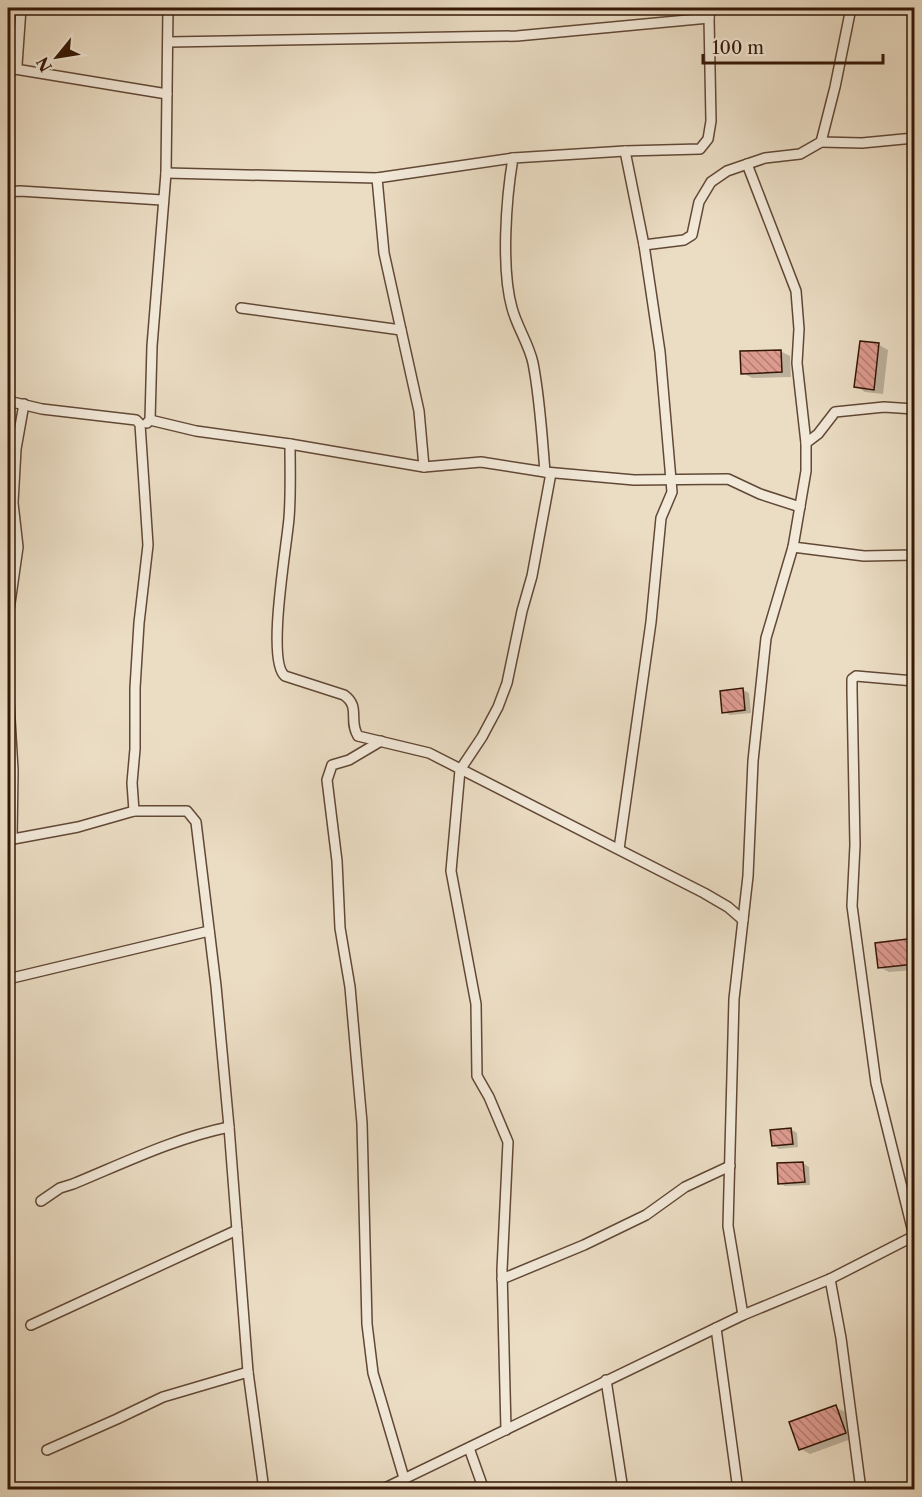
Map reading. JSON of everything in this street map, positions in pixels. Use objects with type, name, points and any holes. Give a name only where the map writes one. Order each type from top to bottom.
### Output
[{"type":"street","points":[[11,70],[17,65],[21,8]]},
{"type":"street","points":[[150,420],[152,346],[162,200],[166,173],[168,8]]},
{"type":"street","points":[[166,173],[377,178],[513,158],[700,149],[708,139],[711,121],[710,8]]},
{"type":"street","points":[[821,142],[851,8]]},
{"type":"street","points":[[168,42],[517,36],[709,18]]},
{"type":"street","points":[[11,70],[167,94]]},
{"type":"street","points":[[644,245],[684,240],[692,235],[699,202],[711,182],[727,171],[765,158],[801,154],[821,142],[862,143],[915,138]]},
{"type":"street","points":[[619,849],[651,622],[661,518],[672,492],[660,352],[644,245],[625,151]]},
{"type":"street","points":[[506,1430],[502,1279],[508,1142],[489,1097],[477,1076],[476,1004],[451,871],[460,770],[482,737],[498,707],[507,683],[532,576],[548,473],[533,362],[512,310],[508,289],[506,245],[508,185],[513,158]]},
{"type":"street","points":[[743,1315],[728,1226],[734,999],[748,876],[753,762],[766,638],[793,547],[806,471],[806,443],[797,363],[799,329],[796,291],[747,164]]},
{"type":"street","points":[[377,178],[384,253],[419,411],[424,467]]},
{"type":"street","points":[[8,192],[162,200]]},
{"type":"street","points":[[241,308],[400,330]]},
{"type":"street","points":[[8,401],[42,409],[136,420],[140,427],[148,545],[138,623],[132,783],[134,811]]},
{"type":"street","points":[[8,674],[8,617],[18,547],[13,503],[16,449],[24,405]]},
{"type":"street","points":[[806,443],[818,434],[835,412],[884,407],[915,409]]},
{"type":"street","points":[[140,427],[150,420],[196,431],[290,444],[424,467],[481,462],[548,473],[634,480],[728,478],[760,494],[800,507]]},
{"type":"street","points":[[290,444],[289,518],[276,648],[279,669],[285,676],[344,695],[351,700],[358,736],[429,753],[704,893],[728,907],[743,920]]},
{"type":"street","points":[[793,547],[864,556],[915,555]]},
{"type":"street","points":[[381,1490],[743,1315],[830,1279],[914,1236],[876,1083],[852,906],[855,845],[852,679],[856,676],[915,681]]},
{"type":"street","points":[[8,685],[12,770],[10,839],[78,827],[134,811],[188,811],[196,822],[229,1127],[248,1372],[264,1490]]},
{"type":"street","points":[[381,741],[349,760],[332,765],[327,780],[337,861],[340,928],[350,987],[362,1122],[367,1324],[373,1373],[404,1478]]},
{"type":"street","points":[[8,979],[209,931]]},
{"type":"street","points":[[40,1201],[60,1188],[150,1152],[197,1135],[229,1127]]},
{"type":"street","points":[[502,1279],[584,1245],[646,1215],[685,1187],[730,1166]]},
{"type":"street","points":[[31,1325],[237,1230]]},
{"type":"street","points":[[830,1279],[842,1338],[861,1490]]},
{"type":"street","points":[[716,1328],[738,1490]]},
{"type":"street","points":[[47,1450],[163,1397],[248,1372]]},
{"type":"street","points":[[606,1380],[623,1490]]},
{"type":"street","points":[[469,1448],[484,1490]]},
{"type":"building","points":[[860,341],[879,343],[874,390],[854,387]]},
{"type":"building","points":[[781,350],[782,372],[741,374],[740,351]]},
{"type":"building","points":[[743,688],[745,710],[722,713],[720,691]]},
{"type":"building","points":[[915,938],[915,964],[878,968],[875,943]]},
{"type":"building","points":[[791,1128],[793,1144],[772,1146],[770,1130]]},
{"type":"building","points":[[803,1162],[805,1182],[778,1184],[777,1163]]},
{"type":"building","points":[[836,1405],[846,1433],[799,1450],[789,1422]]}]
